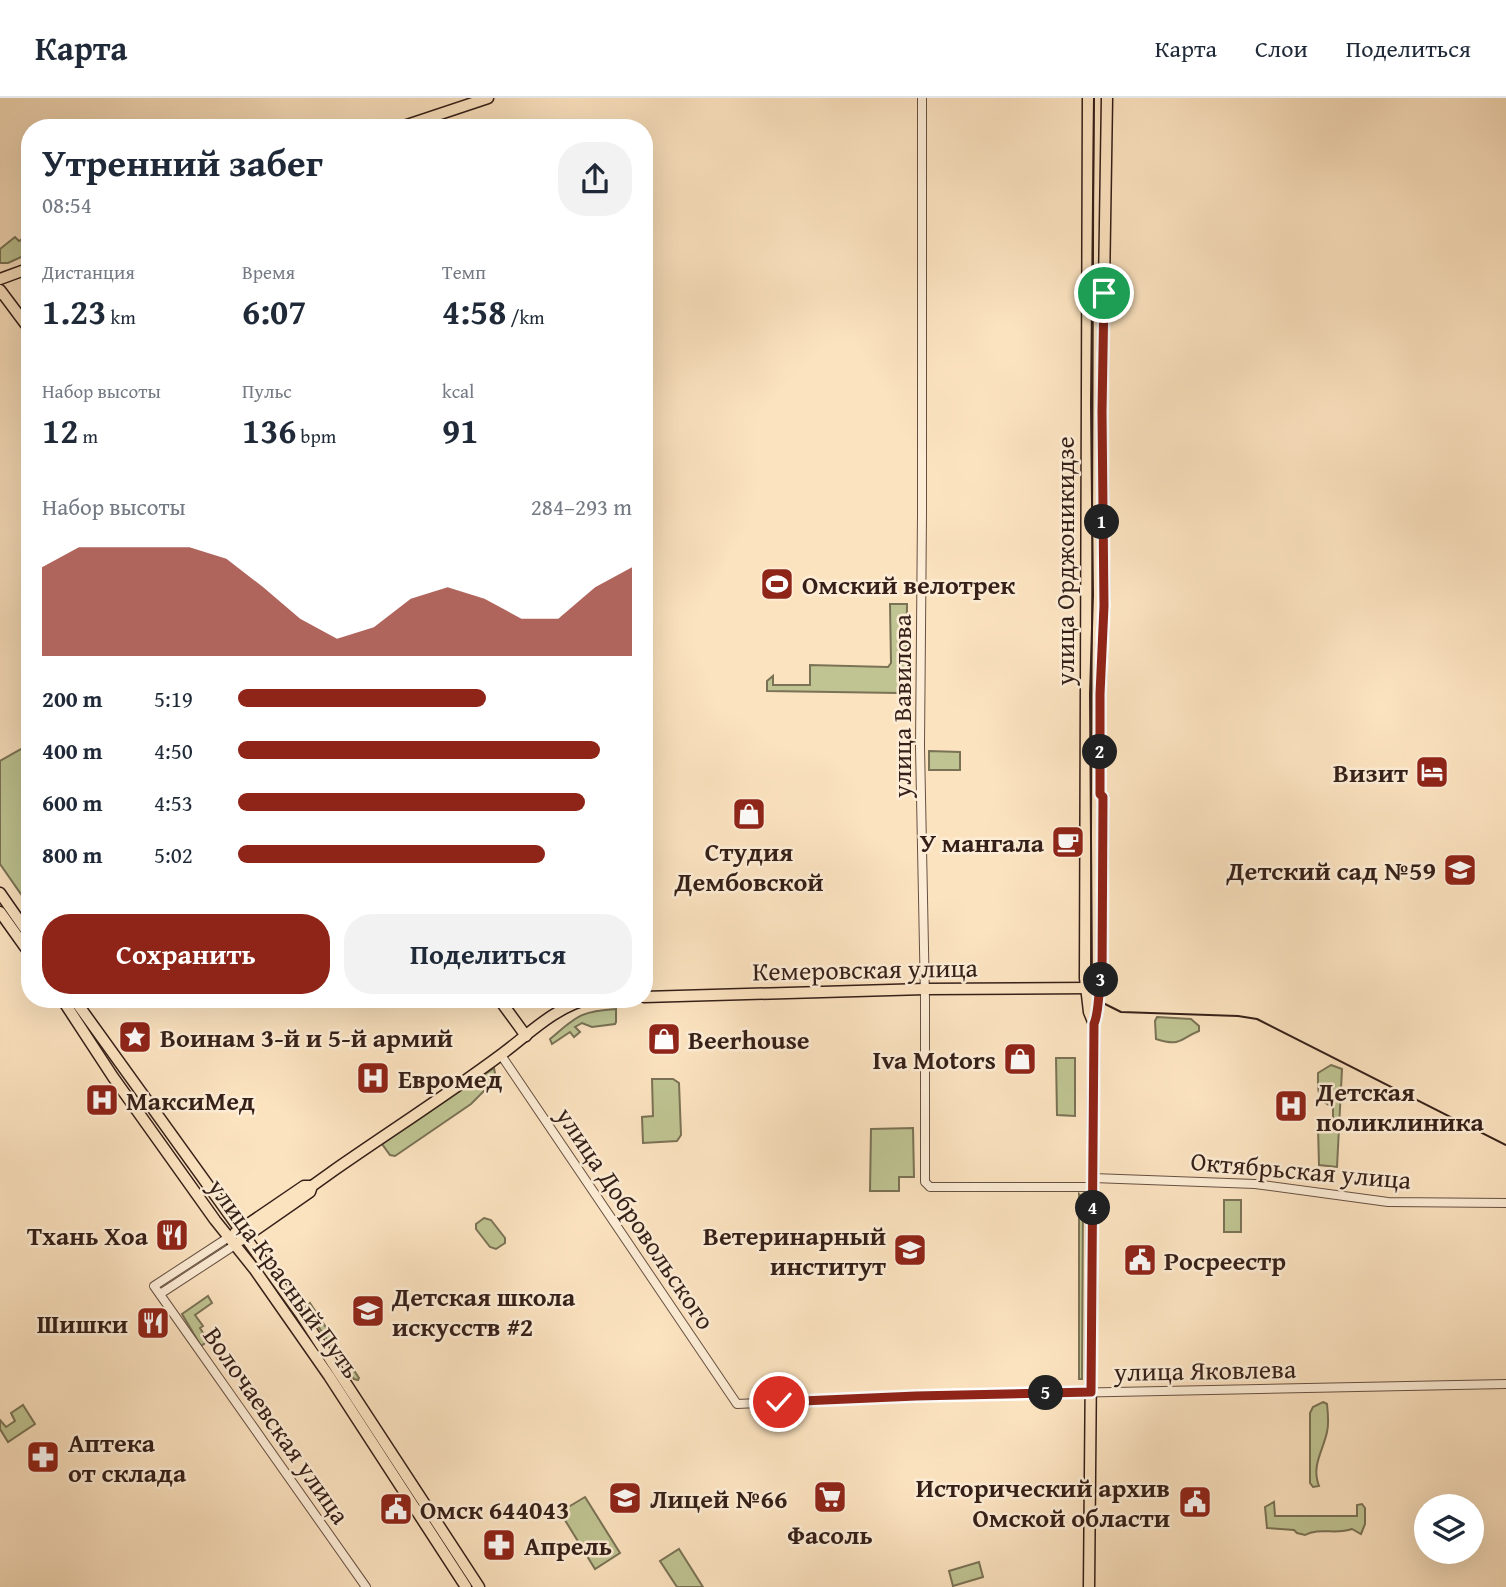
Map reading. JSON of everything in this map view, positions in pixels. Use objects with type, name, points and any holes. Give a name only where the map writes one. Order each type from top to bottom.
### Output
[{"type":"main road","points":[[425,119],[488,98]]},
{"type":"main road","name":"улица Орджоникидзе","points":[[1088,98],[1086,988],[1089,1012],[1094,1024]]},
{"type":"main road","name":"улица Орджоникидзе","points":[[1089,1587],[1094,1024],[1102,978],[1103,797],[1100,794],[1100,694],[1104,606],[1102,412],[1107,98]]},
{"type":"main road","points":[[0,279],[21,271]]},
{"type":"main road","points":[[0,290],[21,318]]},
{"type":"main road","points":[[0,893],[21,923]]},
{"type":"main road","points":[[0,912],[21,941]]},
{"type":"main road","name":"Кемеровская улица","points":[[653,997],[925,989],[1099,988]]},
{"type":"main road","name":"улица Красный Путь","points":[[68,1008],[113,1077],[329,1376],[452,1556],[479,1587]]},
{"type":"main road","name":"улица Красный Путь","points":[[80,1008],[325,1350],[452,1556],[466,1587]]},
{"type":"main road","points":[[506,1008],[526,1035]]},
{"type":"main road","points":[[232,1241],[304,1186],[312,1186],[501,1055],[564,1008]]},
{"type":"street","name":"улица Вавилова","points":[[922,98],[920,746],[925,989],[925,1182],[930,1186]]},
{"type":"street","name":"улица Добровольского","points":[[501,1055],[737,1404]]},
{"type":"street","name":"Октябрьская улица","points":[[930,1186],[1093,1182],[1255,1184],[1388,1202],[1506,1203]]},
{"type":"street","name":"Волочаевская улица","points":[[232,1241],[154,1286],[366,1587]]},
{"type":"street","points":[[160,1294],[232,1241]]},
{"type":"street","name":"улица Яковлева","points":[[737,1404],[916,1396],[1506,1384]]},
{"type":"green space","points":[[15,237],[21,240],[21,257],[8,263],[0,263],[0,249]]},
{"type":"green space","points":[[890,604],[907,604],[904,690],[899,693],[767,691],[767,681],[773,676],[773,685],[810,685],[810,665],[888,667],[891,663]]},
{"type":"green space","points":[[21,749],[21,894],[0,864],[0,761]]},
{"type":"green space","points":[[929,751],[960,752],[960,770],[929,770]]},
{"type":"green space","points":[[616,1009],[615,1024],[592,1027],[582,1023],[575,1027],[580,1032],[574,1037],[570,1032],[552,1044],[550,1039],[579,1016],[594,1011]]},
{"type":"green space","points":[[1157,1017],[1191,1019],[1199,1026],[1199,1031],[1175,1042],[1156,1039]]},
{"type":"green space","points":[[1056,1058],[1075,1058],[1075,1116],[1057,1115]]},
{"type":"green space","points":[[1331,1065],[1342,1069],[1337,1167],[1319,1165],[1318,1128],[1321,1122],[1333,1121],[1333,1106],[1323,1102],[1321,1098],[1318,1073]]},
{"type":"green space","points":[[494,1068],[496,1079],[471,1104],[395,1156],[390,1155],[382,1144]]},
{"type":"green space","points":[[652,1079],[673,1079],[679,1083],[681,1135],[677,1141],[643,1143],[642,1117],[653,1116]]},
{"type":"green space","points":[[913,1128],[914,1177],[899,1177],[899,1191],[870,1191],[871,1129]]},
{"type":"green space","points":[[1079,1194],[1083,1198],[1082,1379],[1079,1379]]},
{"type":"green space","points":[[1224,1200],[1241,1200],[1241,1232],[1224,1232]]},
{"type":"green space","points":[[484,1218],[491,1220],[505,1238],[505,1243],[496,1249],[490,1247],[476,1229],[476,1224]]},
{"type":"green space","points":[[208,1296],[212,1303],[195,1315],[203,1326],[200,1328],[208,1341],[201,1346],[182,1314]]},
{"type":"green space","points":[[310,1303],[358,1380],[354,1379],[305,1307]]},
{"type":"green space","points":[[1323,1402],[1327,1404],[1328,1429],[1317,1465],[1319,1486],[1313,1487],[1310,1483],[1310,1413],[1313,1407]]},
{"type":"green space","points":[[23,1405],[35,1424],[8,1442],[0,1429],[0,1420],[6,1427],[15,1421],[11,1413]]},
{"type":"green space","points":[[585,1497],[620,1553],[595,1569],[560,1512]]},
{"type":"green space","points":[[1274,1502],[1275,1516],[1357,1516],[1357,1505],[1362,1504],[1365,1508],[1365,1524],[1361,1534],[1352,1529],[1305,1535],[1294,1530],[1267,1528],[1265,1507]]},
{"type":"green space","points":[[679,1549],[703,1587],[677,1587],[660,1561]]},
{"type":"green space","points":[[979,1562],[983,1577],[953,1586],[949,1571]]},
{"type":"tram line","points":[[1094,98],[1091,405],[1093,595],[1090,694],[1092,982],[1096,993],[1103,1003],[1121,1012],[1257,1019],[1506,1145]]},
{"type":"place","name":"Омский велотрек","points":[[777,584]]},
{"type":"place","name":"Визит","points":[[1432,772]]},
{"type":"place","name":"Студия Дембовской","points":[[749,814]]},
{"type":"place","name":"У мангала","points":[[1068,842]]},
{"type":"place","name":"Детский сад №59","points":[[1460,870]]},
{"type":"place","name":"Воинам 3-й и 5-й армий","points":[[135,1037]]},
{"type":"place","name":"Beerhouse","points":[[664,1039]]},
{"type":"place","name":"Iva Motors","points":[[1020,1059]]},
{"type":"place","name":"Евромед","points":[[373,1078]]},
{"type":"place","name":"МаксиМед","points":[[102,1100]]},
{"type":"place","name":"Детская поликлиника","points":[[1291,1106]]},
{"type":"place","name":"Тхань Хоа","points":[[172,1235]]},
{"type":"place","name":"Ветеринарный институт","points":[[910,1250]]},
{"type":"place","name":"Росреестр","points":[[1140,1260]]},
{"type":"place","name":"Детская школа искусств #2","points":[[368,1311]]},
{"type":"place","name":"Шишки","points":[[153,1323]]},
{"type":"place","name":"Аптека от склада","points":[[43,1457]]},
{"type":"place","name":"Фасоль","points":[[830,1497]]},
{"type":"place","name":"Лицей №66","points":[[625,1498]]},
{"type":"place","name":"Исторический архив Омской области","points":[[1195,1502]]},
{"type":"place","name":"Омск 644043","points":[[396,1509]]},
{"type":"place","name":"Апрель","points":[[499,1545]]},
{"type":"route","points":[[779,1402],[1091,1392],[1094,1024],[1102,978],[1103,797],[1100,794],[1100,694],[1104,606],[1104,293]]}]
